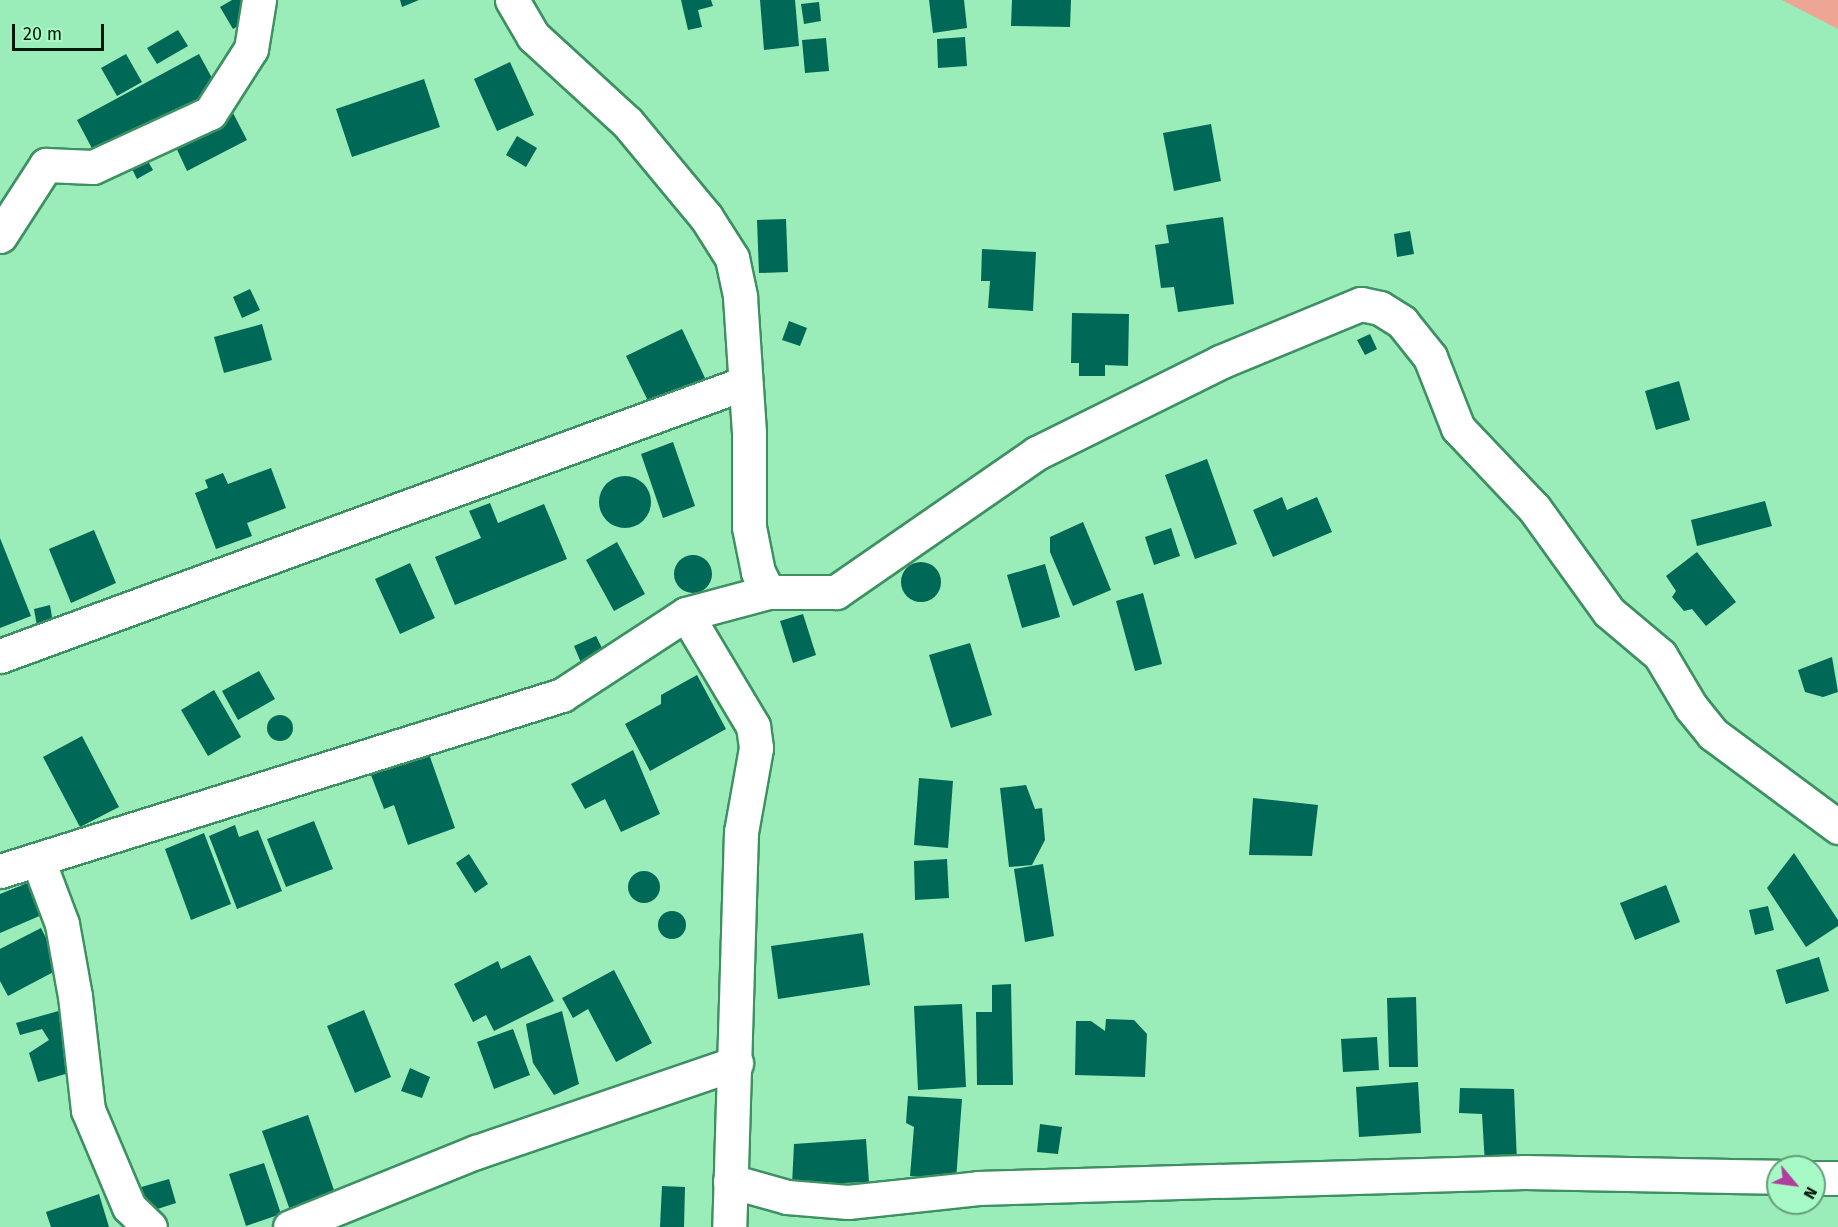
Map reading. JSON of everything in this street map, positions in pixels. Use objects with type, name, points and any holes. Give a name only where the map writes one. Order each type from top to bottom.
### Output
[{"type":"street","points":[[0,236],[46,165],[93,167],[210,113],[251,49],[259,0]]},
{"type":"street","points":[[512,0],[533,36],[627,123],[706,217],[726,250],[740,297],[749,527],[758,572],[768,592]]},
{"type":"street","points":[[0,871],[562,695],[686,614],[768,592],[836,592],[1037,453],[1230,357],[1361,304],[1380,308],[1402,322],[1430,357],[1458,428],[1534,508],[1609,612],[1660,654],[1691,707],[1713,734],[1838,828]]},
{"type":"street","points":[[0,656],[745,383]]},
{"type":"street","points":[[686,614],[753,726],[756,748],[741,832],[736,1063],[729,1227]]},
{"type":"street","points":[[38,860],[62,924],[75,996],[88,1110],[129,1207],[150,1227]]},
{"type":"street","points":[[290,1227],[476,1152],[736,1063]]},
{"type":"street","points":[[730,1181],[787,1197],[848,1202],[978,1188],[1513,1172],[1766,1177]]},
{"type":"shaded area","points":[[1782,0],[1838,0],[1838,29]]},
{"type":"building","points":[[232,0],[248,0],[257,15],[233,29],[220,7]]},
{"type":"building","points":[[400,0],[419,0],[402,7]]},
{"type":"building","points":[[681,0],[711,0],[713,6],[698,10],[702,27],[688,30]]},
{"type":"building","points":[[760,0],[795,0],[799,46],[764,50]]},
{"type":"building","points":[[929,0],[964,0],[967,28],[933,33]]},
{"type":"building","points":[[1012,0],[1071,0],[1070,27],[1011,26]]},
{"type":"building","points":[[819,2],[821,21],[804,24],[801,4]]},
{"type":"building","points":[[178,30],[188,46],[157,64],[147,48]]},
{"type":"building","points":[[965,37],[967,66],[938,68],[937,39]]},
{"type":"building","points":[[826,38],[829,71],[805,73],[802,40]]},
{"type":"building","points":[[126,54],[142,82],[117,96],[101,68]]},
{"type":"building","points":[[199,54],[218,89],[96,156],[77,120]]},
{"type":"building","points":[[510,62],[534,115],[497,131],[474,79]]},
{"type":"building","points":[[424,79],[440,127],[352,157],[336,109]]},
{"type":"building","points":[[233,113],[247,140],[187,171],[174,143]]},
{"type":"building","points":[[1211,124],[1221,181],[1174,191],[1163,133]]},
{"type":"building","points":[[517,136],[537,148],[526,167],[506,155]]},
{"type":"building","points":[[145,156],[153,170],[137,179],[130,165]]},
{"type":"building","points":[[1223,217],[1234,304],[1178,312],[1174,287],[1161,288],[1155,245],[1169,243],[1166,225]]},
{"type":"building","points":[[786,219],[788,272],[759,273],[757,220]]},
{"type":"building","points":[[1410,231],[1414,254],[1397,257],[1394,234]]},
{"type":"building","points":[[982,249],[1036,252],[1033,311],[988,308],[990,281],[981,281]]},
{"type":"building","points":[[250,289],[260,310],[242,318],[233,297]]},
{"type":"building","points":[[1072,313],[1129,314],[1128,366],[1105,365],[1105,376],[1079,376],[1079,363],[1071,363]]},
{"type":"building","points":[[789,321],[807,328],[800,346],[782,340]]},
{"type":"building","points":[[262,324],[272,360],[224,373],[214,337]]},
{"type":"building","points":[[682,329],[705,378],[650,405],[626,356]]},
{"type":"building","points":[[1370,334],[1377,349],[1365,355],[1357,340]]},
{"type":"building","points":[[1679,381],[1690,420],[1656,430],[1645,391]]},
{"type":"building","points":[[673,442],[695,506],[663,518],[641,454]]},
{"type":"building","points":[[1207,459],[1237,544],[1195,559],[1165,475]]},
{"type":"building","points":[[271,468],[286,508],[247,523],[252,536],[216,549],[195,493],[208,488],[205,480],[223,473],[228,484]]},
{"type":"building","points":[[625,476],[635,478],[643,484],[649,492],[651,502],[649,512],[643,520],[635,526],[625,528],[615,526],[607,520],[601,512],[599,502],[601,492],[607,484],[615,478]]},
{"type":"building","points":[[1282,497],[1287,510],[1317,497],[1332,532],[1273,557],[1253,510]]},
{"type":"building","points":[[1765,501],[1772,526],[1697,546],[1691,520]]},
{"type":"building","points":[[490,503],[498,523],[544,504],[567,559],[455,605],[435,557],[481,538],[469,511]]},
{"type":"building","points":[[1083,522],[1111,590],[1073,606],[1050,552],[1050,537]]},
{"type":"building","points":[[1171,528],[1180,556],[1154,565],[1145,537]]},
{"type":"building","points":[[94,530],[116,583],[71,603],[49,549]]},
{"type":"building","points":[[0,538],[31,616],[0,628]]},
{"type":"building","points":[[617,542],[645,594],[614,611],[586,560]]},
{"type":"building","points":[[1697,552],[1736,602],[1706,626],[1692,609],[1684,611],[1672,597],[1676,591],[1666,576]]},
{"type":"building","points":[[693,555],[707,560],[712,574],[707,588],[693,593],[679,588],[674,574],[679,560]]},
{"type":"building","points":[[921,562],[935,568],[941,582],[935,596],[921,602],[907,596],[901,582],[907,568]]},
{"type":"building","points":[[410,563],[435,618],[400,634],[375,579]]},
{"type":"building","points":[[1045,564],[1060,617],[1022,628],[1007,575]]},
{"type":"building","points":[[1143,593],[1162,664],[1135,671],[1116,601]]},
{"type":"building","points":[[50,605],[53,623],[37,626],[34,609]]},
{"type":"building","points":[[803,614],[816,655],[793,663],[780,621]]},
{"type":"building","points":[[596,636],[605,654],[582,665],[574,646]]},
{"type":"building","points":[[970,643],[992,715],[951,728],[929,655]]},
{"type":"building","points":[[1832,657],[1838,692],[1823,697],[1805,692],[1798,670]]},
{"type":"building","points":[[259,671],[275,699],[238,720],[222,691]]},
{"type":"building","points":[[697,675],[726,729],[650,771],[625,724],[661,704],[661,695]]},
{"type":"building","points":[[214,690],[241,737],[208,756],[181,710]]},
{"type":"building","points":[[280,715],[289,719],[293,728],[289,737],[280,741],[271,737],[267,728],[271,719]]},
{"type":"building","points":[[82,736],[119,807],[80,827],[43,757]]},
{"type":"building","points":[[633,750],[660,814],[621,832],[605,799],[585,809],[571,784]]},
{"type":"building","points":[[429,754],[455,828],[408,845],[394,805],[384,809],[371,775]]},
{"type":"building","points":[[919,778],[953,781],[948,848],[914,845]]},
{"type":"building","points":[[1026,785],[1035,809],[1042,808],[1045,840],[1032,865],[1009,867],[1000,788]]},
{"type":"building","points":[[1253,798],[1318,805],[1312,856],[1249,855]]},
{"type":"building","points":[[314,821],[333,869],[286,887],[267,839]]},
{"type":"building","points":[[235,825],[239,837],[258,830],[282,891],[237,909],[209,836]]},
{"type":"building","points":[[204,833],[231,904],[191,920],[165,849]]},
{"type":"building","points":[[1794,853],[1838,920],[1838,926],[1806,947],[1767,888]]},
{"type":"building","points":[[469,854],[488,884],[475,893],[456,863]]},
{"type":"building","points":[[947,859],[949,898],[915,900],[914,861]]},
{"type":"building","points":[[1043,864],[1054,936],[1025,942],[1014,869]]},
{"type":"building","points":[[644,871],[655,876],[660,887],[655,898],[644,903],[633,898],[628,887],[633,876]]},
{"type":"building","points":[[30,882],[44,914],[0,933],[0,894]]},
{"type":"building","points":[[1666,885],[1680,922],[1635,940],[1620,903]]},
{"type":"building","points":[[1768,906],[1774,930],[1755,935],[1749,910]]},
{"type":"building","points":[[672,911],[682,915],[686,925],[682,935],[672,939],[662,935],[658,925],[662,915]]},
{"type":"building","points":[[41,928],[61,968],[8,996],[0,981],[0,949]]},
{"type":"building","points":[[863,933],[870,985],[778,999],[771,946]]},
{"type":"building","points":[[530,955],[554,1001],[494,1031],[486,1015],[473,1022],[454,984],[498,961],[501,969]]},
{"type":"building","points":[[1819,957],[1829,991],[1786,1004],[1776,970]]},
{"type":"building","points":[[614,970],[652,1043],[616,1062],[588,1009],[573,1018],[562,998]]},
{"type":"building","points":[[1011,984],[1013,1085],[977,1085],[976,1012],[992,1012],[992,985]]},
{"type":"building","points":[[1416,997],[1418,1067],[1389,1067],[1387,998]]},
{"type":"building","points":[[962,1004],[966,1087],[918,1090],[914,1006]]},
{"type":"building","points":[[62,1010],[79,1070],[38,1082],[29,1053],[49,1040],[42,1029],[20,1035],[16,1023]]},
{"type":"building","points":[[364,1010],[391,1077],[355,1093],[327,1026]]},
{"type":"building","points":[[562,1011],[579,1084],[554,1095],[533,1063],[526,1024]]},
{"type":"building","points":[[1106,1019],[1134,1020],[1147,1034],[1145,1077],[1075,1075],[1076,1021],[1091,1021],[1105,1031]]},
{"type":"building","points":[[513,1029],[530,1075],[494,1089],[477,1042]]},
{"type":"building","points":[[1377,1037],[1379,1070],[1343,1072],[1341,1039]]},
{"type":"building","points":[[410,1068],[430,1077],[422,1098],[401,1091]]},
{"type":"building","points":[[1418,1082],[1421,1133],[1359,1137],[1356,1087]]},
{"type":"building","points":[[1460,1088],[1514,1089],[1517,1163],[1485,1165],[1482,1114],[1459,1113]]},
{"type":"building","points":[[908,1096],[962,1099],[956,1180],[910,1176],[914,1127],[906,1123]]},
{"type":"building","points":[[308,1115],[336,1196],[291,1213],[262,1131]]},
{"type":"building","points":[[1040,1124],[1062,1127],[1058,1154],[1037,1152]]},
{"type":"building","points":[[866,1139],[869,1182],[792,1185],[794,1144]]},
{"type":"building","points":[[264,1163],[281,1214],[246,1226],[229,1174]]},
{"type":"building","points":[[169,1179],[176,1203],[145,1213],[138,1188]]},
{"type":"building","points":[[662,1186],[685,1187],[684,1227],[660,1227]]},
{"type":"building","points":[[99,1194],[109,1227],[51,1227],[46,1212]]}]
